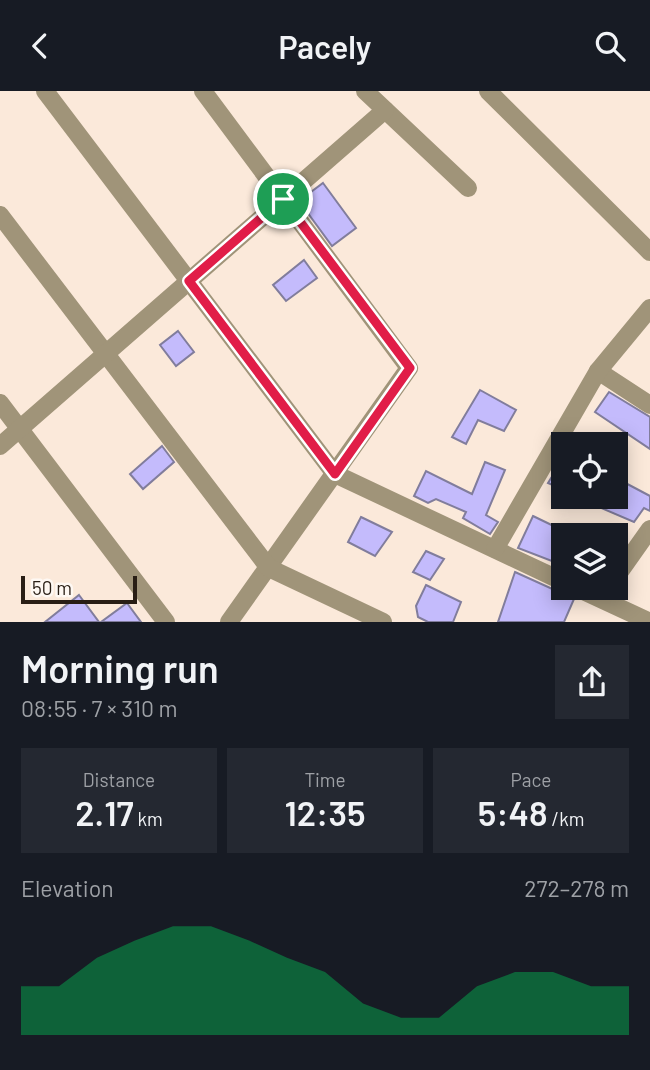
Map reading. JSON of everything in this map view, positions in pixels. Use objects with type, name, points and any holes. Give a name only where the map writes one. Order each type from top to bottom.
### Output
[{"type":"street","points":[[45,91],[335,474],[551,576]]},
{"type":"street","points":[[203,91],[410,368],[229,622]]},
{"type":"street","points":[[365,91],[468,188]]},
{"type":"street","points":[[488,91],[650,252]]},
{"type":"street","points":[[0,446],[385,110]]},
{"type":"street","points":[[0,215],[269,568],[383,622]]},
{"type":"street","points":[[495,549],[598,371],[650,307]]},
{"type":"street","points":[[598,371],[650,405]]},
{"type":"street","points":[[0,403],[166,622]]},
{"type":"street","points":[[628,560],[650,529]]},
{"type":"street","points":[[614,600],[650,622]]},
{"type":"building","points":[[323,183],[356,228],[332,246],[299,201]]},
{"type":"building","points":[[304,260],[317,278],[286,301],[273,285]]},
{"type":"building","points":[[178,331],[194,352],[176,366],[160,345]]},
{"type":"building","points":[[480,390],[516,410],[504,431],[478,420],[466,444],[452,437]]},
{"type":"building","points":[[609,392],[650,417],[650,449],[628,432],[595,412]]},
{"type":"building","points":[[162,446],[174,462],[143,489],[130,474]]},
{"type":"building","points":[[485,462],[505,470],[486,515],[498,522],[490,534],[463,518],[466,512],[436,499],[428,503],[414,496],[426,471],[472,494]]},
{"type":"building","points":[[628,484],[650,496],[650,511],[644,508],[634,522],[604,509],[628,509]]},
{"type":"building","points":[[533,516],[551,525],[551,561],[518,548]]},
{"type":"building","points":[[361,517],[392,532],[375,556],[348,542]]},
{"type":"building","points":[[426,551],[444,559],[430,580],[413,572]]},
{"type":"building","points":[[515,572],[551,588],[551,600],[574,600],[564,622],[498,622]]},
{"type":"building","points":[[426,585],[461,602],[453,622],[428,622],[418,617],[416,606]]},
{"type":"building","points":[[79,595],[99,622],[45,622]]},
{"type":"building","points":[[127,603],[141,622],[101,622]]},
{"type":"route","points":[[283,199],[410,368],[335,474],[189,281],[283,199]]}]
